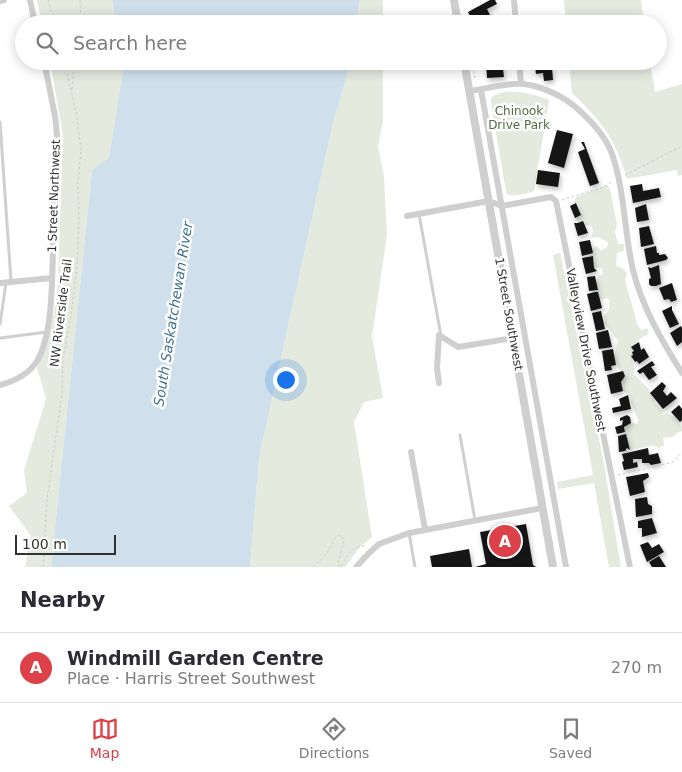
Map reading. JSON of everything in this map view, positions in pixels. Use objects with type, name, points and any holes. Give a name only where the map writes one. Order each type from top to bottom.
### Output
[{"type":"street","points":[[30,0],[34,15]]},
{"type":"street","points":[[454,0],[456,15]]},
{"type":"street","points":[[514,0],[515,15]]},
{"type":"street","name":"1 Street Northwest","points":[[0,385],[17,379],[32,368],[42,352],[47,332],[52,278],[57,134],[46,70]]},
{"type":"street","name":"1 Street Southwest","points":[[466,70],[552,567]]},
{"type":"street","points":[[520,70],[521,84]]},
{"type":"street","points":[[470,92],[521,84],[538,87],[557,94],[572,104],[596,127],[611,153],[618,179],[633,271],[654,326],[682,373]]},
{"type":"street","name":"1 Street Southwest","points":[[482,90],[566,567]]},
{"type":"street","name":"Valleyview Drive Southwest","points":[[502,206],[551,197],[556,202],[630,567]]},
{"type":"street","points":[[407,216],[489,201],[502,206]]},
{"type":"street","points":[[6,283],[52,278]]},
{"type":"street","points":[[439,383],[437,368],[439,335],[458,347],[513,338]]},
{"type":"street","points":[[411,452],[425,529]]},
{"type":"street","points":[[356,567],[379,544],[409,533],[542,508]]},
{"type":"lane","points":[[0,122],[6,283],[0,324]]},
{"type":"lane","points":[[419,214],[441,336]]},
{"type":"lane","points":[[0,338],[47,332]]},
{"type":"lane","points":[[460,435],[475,520]]},
{"type":"lane","points":[[409,533],[415,567]]},
{"type":"path","points":[[48,0],[52,15]]},
{"type":"path","points":[[80,0],[81,15]]},
{"type":"path","name":"NW Riverside Trail","points":[[43,567],[49,482],[62,394],[63,358],[70,322],[77,266],[78,184],[81,149],[76,111],[66,70]]},
{"type":"path","points":[[72,92],[73,70]]},
{"type":"path","points":[[611,476],[672,462],[682,452]]},
{"type":"path","points":[[313,567],[330,550],[334,538],[339,535],[344,540],[338,563],[341,567],[354,548],[368,546]]},
{"type":"green space","points":[[37,0],[112,0],[114,15],[40,15]]},
{"type":"green space","points":[[360,0],[383,0],[383,15],[358,15]]},
{"type":"green space","points":[[564,0],[641,0],[643,15],[565,15]]},
{"type":"green space","points":[[52,70],[123,70],[109,159],[92,170],[51,567],[25,567],[31,536],[9,506],[27,493],[24,470],[46,399],[37,368],[47,343],[54,313],[58,278],[63,136]]},
{"type":"green space","points":[[348,70],[383,70],[383,120],[378,147],[384,176],[387,235],[372,336],[383,398],[364,402],[354,422],[372,537],[360,547],[345,567],[250,567],[259,458],[333,123]]},
{"type":"green space","points":[[570,70],[651,70],[655,92],[682,84],[682,175],[678,176],[677,170],[627,179],[618,152],[612,141],[592,113],[572,93]]},
{"type":"green space","name":"Chinook Drive Park","points":[[504,92],[527,93],[549,100],[534,191],[515,195],[508,195],[506,192],[491,103],[491,98]]},
{"type":"green space","points":[[607,185],[610,189],[617,224],[615,232],[618,244],[624,244],[624,251],[617,253],[616,266],[622,268],[627,273],[625,280],[638,326],[642,330],[647,328],[649,331],[647,335],[638,341],[633,349],[632,359],[635,369],[633,374],[649,390],[656,404],[664,411],[661,415],[668,413],[678,421],[682,428],[682,431],[673,437],[663,438],[664,445],[659,448],[653,445],[630,451],[624,427],[631,423],[637,424],[638,420],[628,395],[623,391],[621,382],[625,376],[623,371],[621,372],[618,369],[615,357],[618,341],[605,324],[604,316],[609,309],[609,300],[607,298],[599,300],[598,292],[595,292],[598,290],[596,282],[599,275],[603,275],[602,268],[594,268],[593,256],[590,256],[592,249],[597,246],[601,251],[607,247],[608,242],[598,237],[591,238],[593,231],[591,225],[585,226],[578,223],[575,217],[581,214],[577,203],[573,203],[576,197]]},
{"type":"green space","points":[[560,253],[603,458],[621,567],[609,567],[594,483],[558,489],[557,482],[593,475],[553,255]]},
{"type":"water","points":[[112,0],[360,0],[358,15],[114,15]]},
{"type":"water","name":"South Saskatchewan River","points":[[123,70],[348,70],[333,123],[259,458],[250,567],[51,567],[92,170],[109,158]]},
{"type":"building","points":[[490,0],[495,0],[497,4],[487,9],[490,15],[470,15],[468,12]]},
{"type":"building","points":[[486,70],[503,70],[504,77],[487,78]]},
{"type":"building","points":[[536,70],[552,70],[553,80],[544,81],[543,73],[536,74]]},
{"type":"building","points":[[557,130],[573,134],[564,168],[548,163]]},
{"type":"building","points":[[581,142],[584,142],[599,183],[590,186],[578,152],[585,149]]},
{"type":"building","points":[[538,170],[560,173],[558,187],[536,184]]},
{"type":"building","points":[[642,184],[643,191],[659,188],[661,197],[633,203],[630,186]]},
{"type":"building","points":[[576,203],[581,215],[575,218],[570,206]]},
{"type":"building","points":[[646,204],[649,220],[637,222],[635,208]]},
{"type":"building","points":[[583,221],[588,233],[578,236],[574,223]]},
{"type":"building","points":[[649,226],[654,244],[641,247],[639,228]]},
{"type":"building","points":[[590,240],[593,253],[582,256],[579,242]]},
{"type":"building","points":[[656,246],[659,255],[665,254],[668,258],[647,265],[644,249]]},
{"type":"building","points":[[593,256],[594,268],[597,271],[586,274],[582,258]]},
{"type":"building","points":[[659,265],[661,284],[651,286],[649,284],[649,279],[651,278],[648,267],[651,268]]},
{"type":"building","points":[[595,276],[598,290],[589,291],[587,277]]},
{"type":"building","points":[[672,283],[677,300],[671,302],[669,299],[664,300],[659,288]]},
{"type":"building","points":[[598,292],[602,308],[591,311],[587,294]]},
{"type":"building","points":[[672,306],[679,324],[670,328],[662,311]]},
{"type":"building","points":[[601,311],[605,329],[596,331],[592,313]]},
{"type":"building","points":[[681,326],[682,342],[677,346],[670,333]]},
{"type":"building","points":[[608,330],[612,347],[599,349],[596,333]]},
{"type":"building","points":[[639,342],[641,350],[644,348],[649,357],[639,364],[631,356],[634,351],[631,347]]},
{"type":"building","points":[[613,349],[616,365],[611,366],[612,370],[605,371],[602,351]]},
{"type":"building","points":[[652,361],[655,365],[651,367],[657,375],[649,380],[643,372],[640,374],[637,371]]},
{"type":"building","points":[[623,371],[625,376],[621,382],[623,391],[611,394],[607,375]]},
{"type":"building","points":[[662,382],[666,386],[663,391],[667,396],[671,392],[677,398],[663,409],[650,393]]},
{"type":"building","points":[[628,395],[631,409],[613,413],[612,408],[621,406],[619,399]]},
{"type":"building","points":[[679,405],[682,409],[682,420],[680,422],[671,412]]},
{"type":"building","points":[[627,415],[630,417],[631,423],[624,427],[625,432],[617,434],[615,427],[622,425],[623,420],[620,421],[620,418]]},
{"type":"building","points":[[626,434],[630,450],[627,448],[625,451],[619,452],[618,436]]},
{"type":"building","points":[[648,448],[649,455],[658,453],[661,463],[651,465],[649,463],[642,463],[642,459],[633,459],[633,463],[637,462],[638,467],[624,470],[622,454]]},
{"type":"building","points":[[648,473],[649,477],[643,481],[645,492],[630,496],[626,477]]},
{"type":"building","points":[[647,497],[648,504],[652,506],[652,514],[636,517],[635,499]]},
{"type":"building","points":[[652,518],[657,533],[642,537],[642,528],[638,528],[638,521]]},
{"type":"building","points":[[526,524],[533,565],[536,567],[475,567],[486,564],[480,532]]},
{"type":"building","points":[[648,542],[652,548],[659,544],[664,552],[647,562],[640,545]]},
{"type":"building","points":[[469,549],[472,567],[432,567],[430,556]]},
{"type":"building","points":[[659,556],[666,567],[652,567],[649,562]]},
{"type":"place","name":"Windmill Garden Centre","points":[[505,541]]}]
